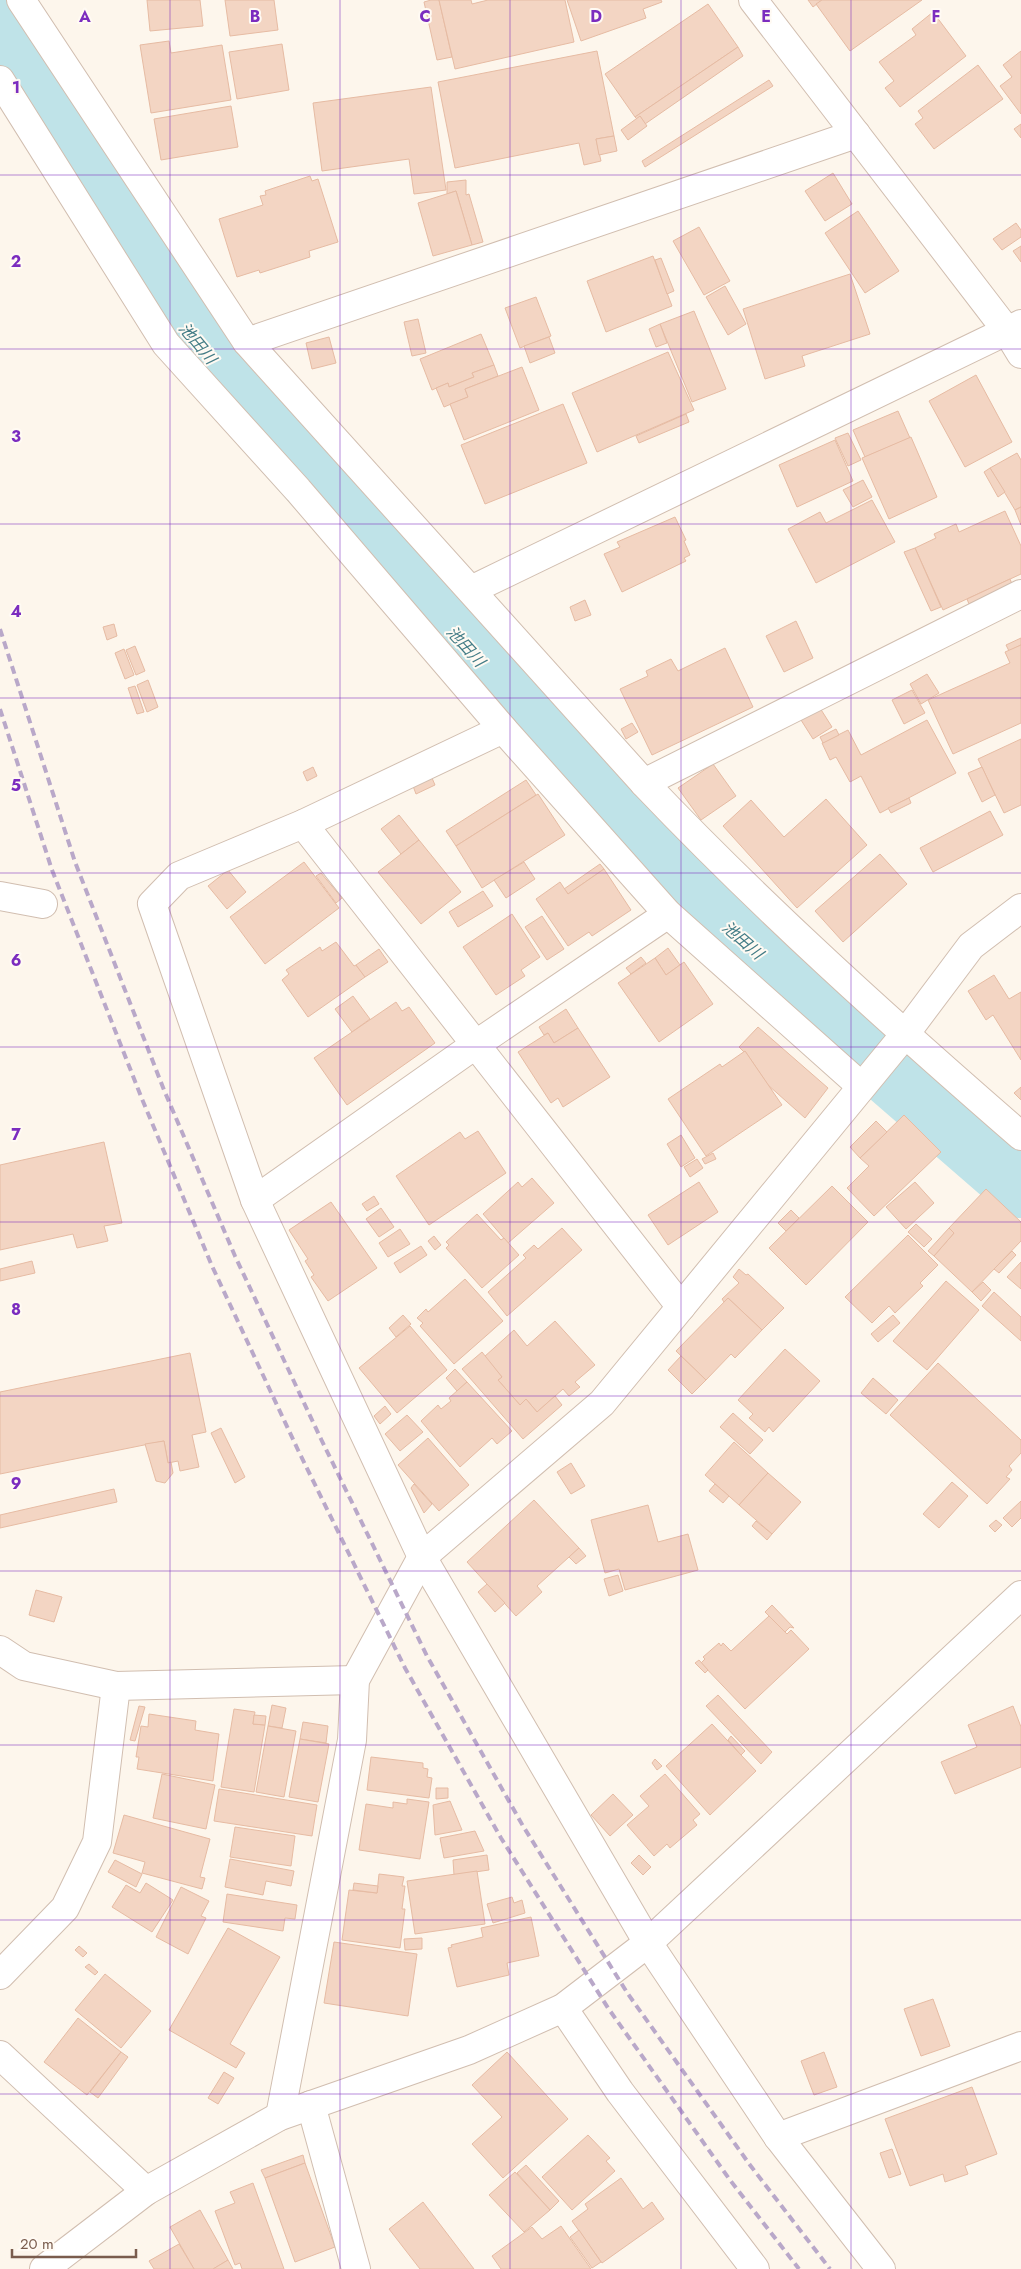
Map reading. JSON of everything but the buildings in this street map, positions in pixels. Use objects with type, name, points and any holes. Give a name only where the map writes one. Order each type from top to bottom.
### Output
[{"type":"street","points":[[21,0],[247,342],[644,783],[712,854],[903,1036],[1021,1136]]},
{"type":"street","points":[[753,0],[856,134],[1014,327],[1021,354]]},
{"type":"street","points":[[0,80],[166,344],[298,490],[503,729],[668,914],[862,1085]]},
{"type":"street","points":[[247,342],[856,134]]},
{"type":"street","points":[[471,590],[1014,327]]},
{"type":"street","points":[[644,783],[1021,594]]},
{"type":"street","points":[[503,729],[303,824],[179,876],[152,904],[255,1200],[422,1557],[648,1943],[778,2137],[881,2269]]},
{"type":"street","points":[[303,824],[681,1307]]},
{"type":"street","points":[[0,896],[43,904]]},
{"type":"street","points":[[280,2116],[352,1740],[355,1680],[422,1557],[602,1403],[903,1036],[971,946],[1021,908]]},
{"type":"street","points":[[255,1200],[475,1045],[668,914]]},
{"type":"street","points":[[44,2269],[146,2191],[280,2116],[469,2050],[563,2008],[648,1943],[1016,1608]]},
{"type":"street","points":[[0,1650],[24,1666],[116,1686],[355,1680]]},
{"type":"street","points":[[0,1975],[65,1908],[97,1842],[116,1686]]},
{"type":"street","points":[[563,2008],[620,2092],[755,2269]]},
{"type":"street","points":[[778,2137],[1021,2046]]},
{"type":"street","points":[[0,2055],[146,2191]]},
{"type":"street","points":[[311,2105],[356,2269]]},
{"type":"waterway","name":"池田川","points":[[0,34],[185,330],[554,744],[622,827],[697,900],[1021,1181]]},
{"type":"railway","points":[[0,629],[75,862],[164,1090],[235,1256],[321,1439],[427,1656],[523,1826],[628,1994],[750,2165],[830,2269]]},
{"type":"railway","points":[[0,709],[52,870],[142,1099],[212,1266],[298,1450],[405,1668],[501,1838],[608,2008],[730,2180],[799,2269]]}]
